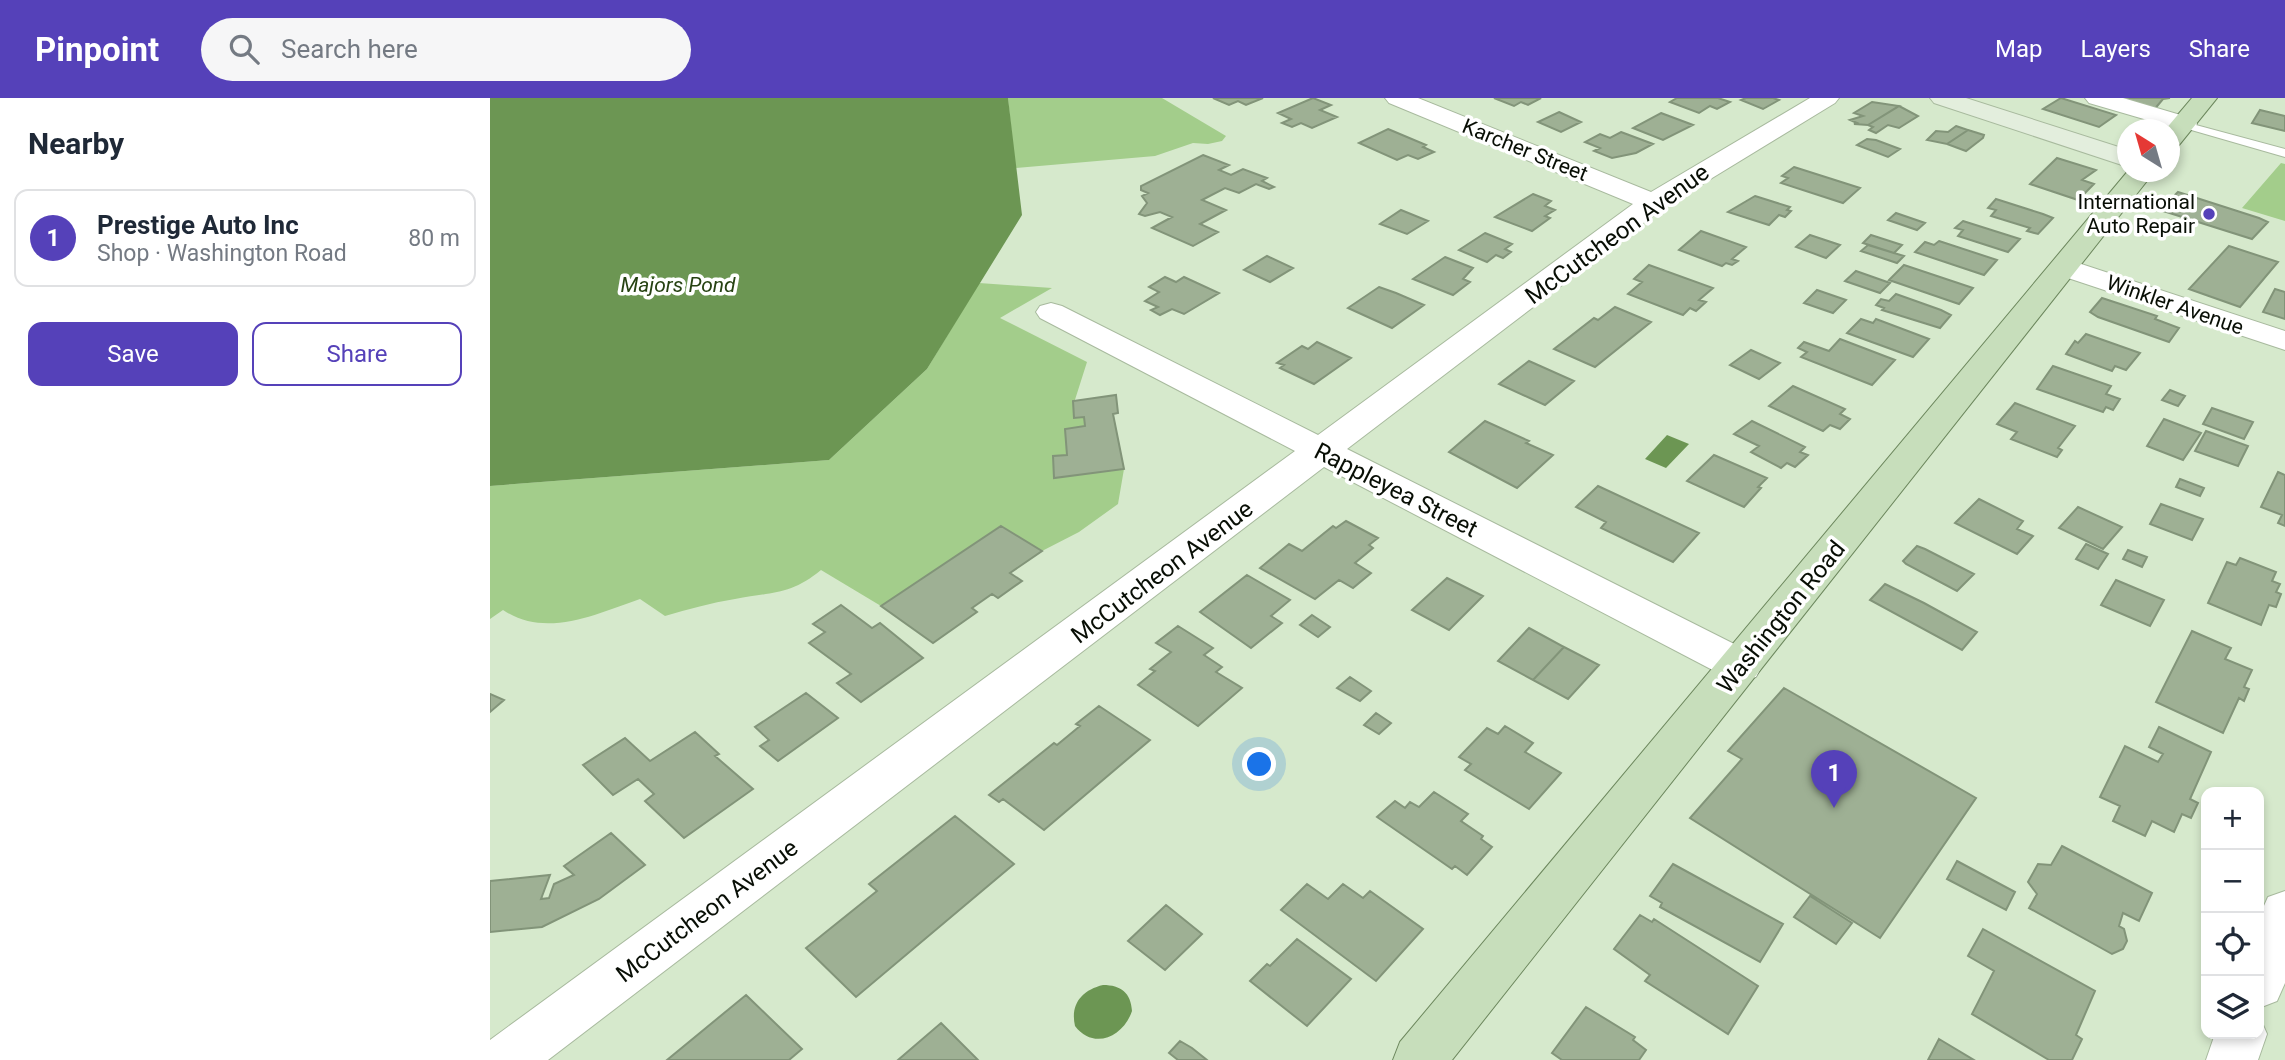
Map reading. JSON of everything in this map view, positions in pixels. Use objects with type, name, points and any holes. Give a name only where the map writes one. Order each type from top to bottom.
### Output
[{"type":"main road","points":[[1942,98],[2117,156]]},
{"type":"main road","points":[[2180,128],[2205,98]]},
{"type":"main road","name":"Washington Road","points":[[1419,1060],[2066,268],[2133,182]]},
{"type":"street","name":"Karcher Street","points":[[1397,98],[1653,202]]},
{"type":"street","name":"McCutcheon Avenue","points":[[506,1060],[1653,202],[1826,98]]},
{"type":"street","points":[[2097,98],[2146,119]]},
{"type":"street","name":"Winkler Avenue","points":[[2066,268],[2285,341]]},
{"type":"street","name":"Rappleyea Street","points":[[1051,312],[1741,666]]},
{"type":"street","points":[[2262,976],[2285,912]]},
{"type":"street","points":[[2232,1060],[2239,1039]]},
{"type":"lane","points":[[2180,133],[2285,153]]},
{"type":"shaded area","points":[[1008,98],[1162,98],[1226,136],[1222,141],[1193,143],[1155,156],[1015,168]]},
{"type":"shaded area","points":[[2281,163],[2285,164],[2285,221],[2242,208]]},
{"type":"shaded area","points":[[979,283],[1052,288],[1000,318],[1087,362],[1073,406],[1074,418],[1084,417],[1085,426],[1065,429],[1067,455],[1053,457],[1054,478],[1124,469],[1118,504],[1079,532],[1042,551],[1001,526],[881,606],[821,570],[800,584],[780,591],[717,602],[665,616],[640,599],[571,621],[536,623],[503,610],[490,619],[490,486],[829,460],[927,369]]},
{"type":"water","name":"Majors Pond","points":[[490,98],[1008,98],[1022,215],[927,369],[829,460],[490,486]]},
{"type":"water","points":[[1667,435],[1689,444],[1666,468],[1645,459]]},
{"type":"water","points":[[1103,985],[1124,991],[1130,999],[1132,1011],[1128,1020],[1115,1033],[1099,1039],[1091,1038],[1075,1026],[1074,1011],[1084,994]]},
{"type":"building","points":[[1213,98],[1263,98],[1246,105],[1238,101],[1229,105]]},
{"type":"building","points":[[1313,98],[1331,105],[1320,110],[1337,117],[1312,128],[1301,123],[1292,127],[1282,123],[1291,119],[1278,113]]},
{"type":"building","points":[[1494,98],[1541,98],[1528,105],[1521,102],[1514,106]]},
{"type":"building","points":[[1677,98],[1718,98],[1730,102],[1717,109],[1710,106],[1699,113],[1670,102]]},
{"type":"building","points":[[2061,98],[2116,115],[2099,127],[2043,109]]},
{"type":"building","points":[[2118,98],[2170,98],[2163,99],[2153,111]]},
{"type":"building","points":[[1741,100],[1779,100],[1763,109]]},
{"type":"building","points":[[1872,102],[1899,106],[1868,125],[1854,124],[1857,123],[1850,120],[1863,116],[1854,113]]},
{"type":"building","points":[[1899,106],[1918,116],[1899,128],[1888,125],[1876,133],[1869,130],[1873,127],[1868,125]]},
{"type":"building","points":[[2260,110],[2285,116],[2285,131],[2252,123]]},
{"type":"building","points":[[1559,112],[1581,122],[1561,132],[1538,122]]},
{"type":"building","points":[[1661,113],[1693,125],[1663,140],[1633,128]]},
{"type":"building","points":[[1956,126],[1968,130],[1947,144],[1927,140],[1936,131],[1948,132]]},
{"type":"building","points":[[1388,129],[1426,145],[1423,147],[1434,152],[1418,159],[1408,155],[1397,160],[1359,143]]},
{"type":"building","points":[[1968,130],[1984,135],[1983,138],[1966,151],[1947,144]]},
{"type":"building","points":[[1621,132],[1653,144],[1636,153],[1612,158],[1594,151],[1600,148],[1585,142],[1600,134],[1610,138]]},
{"type":"building","points":[[1867,139],[1900,149],[1888,157],[1857,145]]},
{"type":"building","points":[[1203,155],[1229,165],[1219,170],[1231,175],[1243,169],[1267,178],[1262,181],[1274,187],[1269,189],[1256,184],[1239,193],[1225,188],[1202,200],[1226,210],[1200,224],[1218,232],[1193,246],[1152,228],[1172,217],[1160,212],[1145,216],[1139,214],[1147,203],[1142,196],[1148,193],[1141,190],[1141,186]]},
{"type":"building","points":[[2057,158],[2096,170],[2082,180],[2094,184],[2078,200],[2030,184]]},
{"type":"building","points":[[1794,167],[1860,188],[1843,203],[1781,183],[1788,178],[1782,176]]},
{"type":"building","name":"International Auto Repair","points":[[2178,192],[2268,222],[2252,239],[2160,210]]},
{"type":"building","points":[[1533,194],[1551,201],[1545,206],[1555,210],[1545,216],[1550,218],[1532,231],[1495,217]]},
{"type":"building","points":[[1755,196],[1790,207],[1787,210],[1791,211],[1785,217],[1779,215],[1769,225],[1728,212]]},
{"type":"building","points":[[1996,199],[2053,218],[2038,234],[2027,231],[2030,228],[1991,216],[1996,210],[1988,208]]},
{"type":"building","points":[[1401,210],[1428,221],[1407,234],[1380,224]]},
{"type":"building","points":[[1896,213],[1925,223],[1917,230],[1888,220]]},
{"type":"building","points":[[1963,221],[2020,239],[2008,252],[1958,236],[1963,230],[1955,228]]},
{"type":"building","points":[[1701,231],[1746,247],[1732,259],[1738,261],[1722,266],[1679,250]]},
{"type":"building","points":[[1485,233],[1512,244],[1505,249],[1511,252],[1503,258],[1496,255],[1487,262],[1459,250]]},
{"type":"building","points":[[1810,235],[1840,245],[1826,258],[1796,247]]},
{"type":"building","points":[[1871,235],[1902,245],[1894,253],[1863,243]]},
{"type":"building","points":[[1939,241],[1997,260],[1984,275],[1915,252],[1925,242],[1934,245]]},
{"type":"building","points":[[1868,245],[1904,256],[1897,263],[1861,251]]},
{"type":"building","points":[[2229,246],[2278,262],[2240,307],[2189,289]]},
{"type":"building","points":[[1267,256],[1293,268],[1270,282],[1244,270]]},
{"type":"building","points":[[1445,257],[1473,268],[1463,279],[1470,282],[1453,295],[1413,279]]},
{"type":"building","points":[[1649,265],[1713,288],[1699,300],[1706,302],[1696,311],[1690,308],[1683,315],[1628,294],[1642,282],[1634,279]]},
{"type":"building","points":[[1904,265],[1973,288],[1959,304],[1889,280]]},
{"type":"building","points":[[1856,271],[1890,283],[1880,293],[1845,281]]},
{"type":"building","points":[[1165,277],[1176,282],[1184,277],[1219,293],[1184,314],[1172,309],[1160,315],[1151,310],[1158,307],[1145,301],[1159,292],[1149,287]]},
{"type":"building","points":[[1379,287],[1424,305],[1392,328],[1348,308]]},
{"type":"building","points":[[2275,289],[2285,292],[2285,319],[2263,312]]},
{"type":"building","points":[[1817,290],[1846,300],[1833,313],[1804,303]]},
{"type":"building","points":[[1896,294],[1951,315],[1940,328],[1882,310],[1884,308],[1876,305],[1881,299],[1889,301]]},
{"type":"building","points":[[2102,298],[2157,316],[2155,319],[2179,328],[2169,342],[2098,317],[2090,312]]},
{"type":"building","points":[[1615,307],[1651,322],[1595,367],[1554,349],[1594,318],[1598,320]]},
{"type":"building","points":[[1861,319],[1873,323],[1876,319],[1929,339],[1913,357],[1847,333]]},
{"type":"building","points":[[2086,334],[2140,353],[2126,370],[2115,366],[2112,371],[2066,354],[2075,341],[2078,343]]},
{"type":"building","points":[[1840,339],[1895,360],[1872,385],[1801,357],[1807,352],[1798,348],[1804,342],[1829,351]]},
{"type":"building","points":[[1317,342],[1351,358],[1314,384],[1280,368],[1284,365],[1277,363],[1302,346],[1308,349]]},
{"type":"building","points":[[1751,350],[1780,363],[1759,379],[1730,365]]},
{"type":"building","points":[[1529,361],[1574,381],[1545,405],[1499,384]]},
{"type":"building","points":[[2053,366],[2111,386],[2106,394],[2120,399],[2113,410],[2106,407],[2103,412],[2037,389]]},
{"type":"building","points":[[1793,386],[1845,409],[1840,414],[1850,419],[1840,429],[1830,425],[1823,431],[1769,406]]},
{"type":"building","points":[[2170,390],[2185,396],[2178,406],[2162,400]]},
{"type":"building","points":[[1116,395],[1118,413],[1113,414],[1124,469],[1054,478],[1053,456],[1067,455],[1065,429],[1085,426],[1084,417],[1074,418],[1073,401]]},
{"type":"building","points":[[2015,403],[2075,426],[2058,448],[2062,450],[2057,457],[2011,439],[2017,432],[1997,424]]},
{"type":"building","points":[[2212,408],[2253,422],[2244,439],[2203,424]]},
{"type":"building","points":[[2164,419],[2201,433],[2183,460],[2147,446]]},
{"type":"building","points":[[1485,421],[1553,455],[1517,488],[1449,452]]},
{"type":"building","points":[[1752,421],[1805,447],[1800,452],[1808,455],[1795,467],[1787,463],[1781,468],[1751,452],[1759,446],[1734,434]]},
{"type":"building","points":[[2206,431],[2248,446],[2238,466],[2195,451]]},
{"type":"building","points":[[1714,455],[1767,478],[1744,507],[1687,481]]},
{"type":"building","points":[[2278,472],[2285,475],[2285,526],[2278,523],[2282,515],[2261,507]]},
{"type":"building","points":[[2180,479],[2204,488],[2200,496],[2176,487]]},
{"type":"building","points":[[1598,486],[1699,533],[1673,562],[1601,528],[1606,522],[1576,507]]},
{"type":"building","points":[[1979,499],[2023,521],[2017,529],[2033,536],[2017,554],[1955,523]]},
{"type":"building","points":[[2161,504],[2203,519],[2192,540],[2150,524]]},
{"type":"building","points":[[2078,507],[2122,527],[2103,549],[2059,528]]},
{"type":"building","points":[[1346,521],[1378,538],[1369,545],[1373,548],[1355,563],[1371,573],[1353,588],[1339,580],[1315,599],[1260,568],[1289,544],[1302,551],[1333,526],[1336,528]]},
{"type":"building","points":[[1001,526],[1042,551],[1010,573],[1022,581],[998,598],[992,594],[972,608],[977,612],[933,643],[881,606]]},
{"type":"building","points":[[2086,544],[2108,554],[2098,569],[2076,559]]},
{"type":"building","points":[[1917,546],[1974,574],[1957,591],[1903,561]]},
{"type":"building","points":[[2128,550],[2147,557],[2142,567],[2123,559]]},
{"type":"building","points":[[2240,558],[2276,572],[2272,581],[2280,584],[2276,592],[2281,594],[2276,607],[2269,605],[2261,625],[2208,603],[2227,562],[2236,565]]},
{"type":"building","points":[[1247,575],[1290,600],[1271,616],[1282,623],[1251,648],[1200,612]]},
{"type":"building","points":[[1447,578],[1483,596],[1449,630],[1412,610]]},
{"type":"building","points":[[2116,580],[2164,600],[2150,626],[2101,605]]},
{"type":"building","points":[[1885,584],[1977,632],[1962,650],[1870,600]]},
{"type":"building","points":[[841,605],[872,628],[880,623],[923,658],[861,702],[837,683],[851,674],[809,643],[825,632],[813,624]]},
{"type":"building","points":[[1312,615],[1330,627],[1318,637],[1300,625]]},
{"type":"building","points":[[1178,626],[1213,648],[1204,655],[1222,667],[1216,672],[1242,688],[1198,726],[1138,685],[1155,671],[1150,669],[1171,652],[1156,643]]},
{"type":"building","points":[[1529,628],[1564,647],[1533,680],[1498,661]]},
{"type":"building","points":[[2192,631],[2231,648],[2225,659],[2252,670],[2244,687],[2249,689],[2244,701],[2239,698],[2223,733],[2156,702]]},
{"type":"building","points":[[1564,647],[1599,665],[1568,699],[1533,680]]},
{"type":"building","points":[[1350,677],[1371,691],[1360,701],[1337,688]]},
{"type":"building","points":[[1784,688],[1976,798],[1880,938],[1690,818],[1742,759],[1728,751]]},
{"type":"building","points":[[806,693],[838,718],[778,761],[760,746],[769,740],[755,727]]},
{"type":"building","points":[[490,694],[504,700],[490,712]]},
{"type":"building","points":[[1099,706],[1150,740],[1044,830],[1003,799],[999,802],[989,795],[1054,743],[1057,745],[1080,726],[1076,724]]},
{"type":"building","points":[[1376,713],[1391,723],[1379,734],[1364,725]]},
{"type":"building","points":[[1505,726],[1533,743],[1525,752],[1561,773],[1529,809],[1465,770],[1471,764],[1459,757],[1487,728],[1498,734]]},
{"type":"building","points":[[2159,727],[2211,752],[2190,799],[2198,803],[2191,818],[2182,814],[2174,832],[2152,821],[2145,836],[2113,821],[2120,806],[2100,797],[2125,746],[2158,762],[2163,754],[2149,747]]},
{"type":"building","points":[[695,732],[719,754],[715,756],[753,789],[684,838],[645,801],[654,794],[638,779],[613,795],[583,765],[625,738],[650,761]]},
{"type":"building","points":[[1434,792],[1468,814],[1461,821],[1483,836],[1481,839],[1492,847],[1467,875],[1455,866],[1452,869],[1377,817],[1395,801],[1405,808],[1410,802],[1419,807]]},
{"type":"building","points":[[955,816],[1014,864],[856,997],[806,948],[877,891],[869,884]]},
{"type":"building","points":[[611,833],[645,865],[599,899],[542,927],[490,932],[490,881],[550,875],[541,899],[549,898],[554,884],[574,875],[564,866]]},
{"type":"building","points":[[2062,846],[2152,893],[2139,921],[2123,913],[2119,926],[2124,929],[2127,941],[2123,949],[2112,954],[2029,908],[2037,894],[2028,882],[2038,864],[2051,865]]},
{"type":"building","points":[[1957,861],[2015,892],[2006,910],[1947,879]]},
{"type":"building","points":[[1673,864],[1783,924],[1760,962],[1660,907],[1662,903],[1650,896]]},
{"type":"building","points":[[1307,884],[1328,899],[1343,884],[1363,898],[1370,891],[1423,929],[1376,981],[1281,910]]},
{"type":"building","points":[[1810,896],[1852,923],[1836,944],[1794,917]]},
{"type":"building","points":[[1166,905],[1202,934],[1165,970],[1128,941]]},
{"type":"building","points":[[1640,915],[1652,922],[1654,919],[1758,986],[1728,1034],[1645,981],[1650,975],[1614,949]]},
{"type":"building","points":[[1983,929],[2095,991],[2076,1035],[2082,1039],[2072,1060],[2049,1060],[1972,1014],[1994,971],[1968,956]]},
{"type":"building","points":[[1297,939],[1351,979],[1307,1026],[1250,981],[1267,964],[1270,966]]},
{"type":"building","points":[[746,995],[802,1049],[789,1060],[667,1060]]},
{"type":"building","points":[[1586,1007],[1635,1037],[1633,1040],[1646,1050],[1639,1060],[1562,1060],[1552,1053]]},
{"type":"building","points":[[941,1023],[978,1060],[898,1060]]},
{"type":"building","points":[[1939,1039],[1974,1060],[1928,1060]]},
{"type":"building","points":[[1180,1041],[1207,1060],[1178,1060],[1169,1053]]},
{"type":"place","name":"International Auto Repair","points":[[2209,214]]},
{"type":"place","name":"Prestige Auto Inc","points":[[1834,808]]}]
